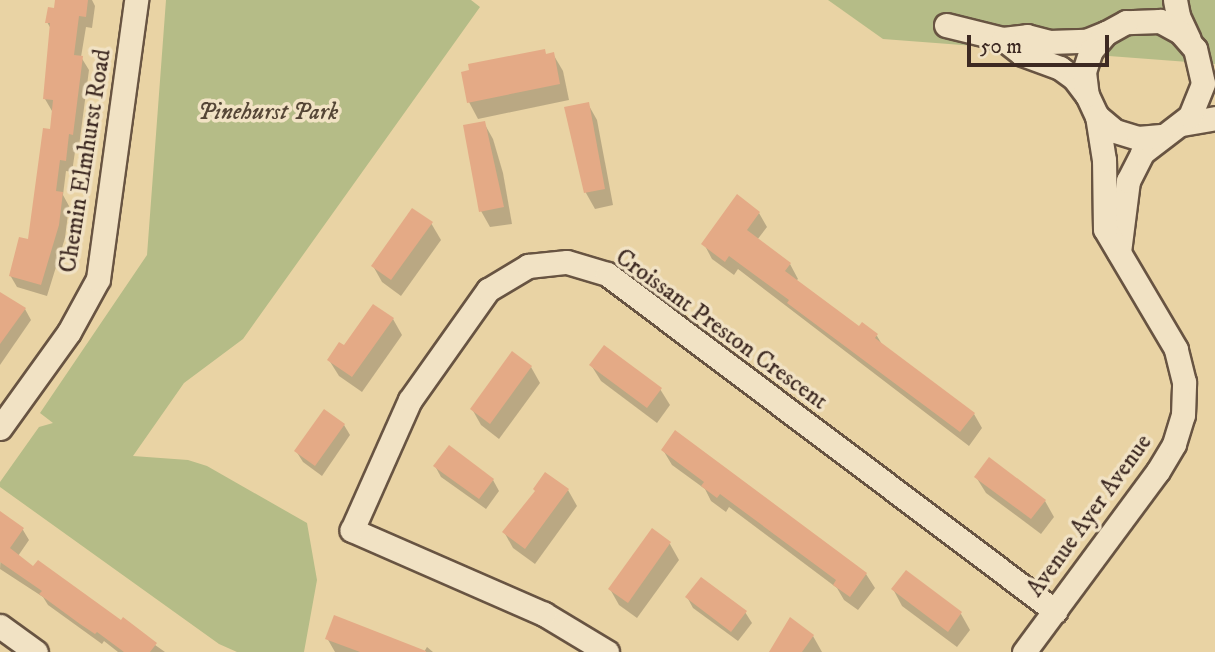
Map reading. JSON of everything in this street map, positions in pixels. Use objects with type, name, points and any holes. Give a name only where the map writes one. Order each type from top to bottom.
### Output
[{"type":"street","name":"Chemin Elmhurst Road","points":[[0,428],[69,332],[98,279],[136,0]]},
{"type":"street","points":[[1087,95],[1087,61],[1140,0]]},
{"type":"street","points":[[1175,0],[1178,16],[1189,40],[1208,67],[1203,71],[1201,95],[1182,124]]},
{"type":"street","points":[[946,25],[1003,39],[1027,36],[1072,43],[1116,27],[1160,21],[1189,40]]},
{"type":"street","points":[[1003,39],[1021,54],[1060,68],[1074,78],[1087,95],[1097,116],[1126,135],[1161,136]]},
{"type":"street","name":"Avenue Ayer Avenue","points":[[1024,652],[1158,471],[1174,444],[1183,415],[1185,382],[1176,349],[1105,229],[1104,160],[1097,116]]},
{"type":"street","points":[[1119,252],[1128,181],[1142,153],[1161,136],[1182,124],[1215,118]]},
{"type":"street","name":"Croissant Preston Crescent","points":[[607,652],[544,614],[352,530],[410,400],[488,290],[527,266],[567,262],[607,274],[1055,611]]},
{"type":"street","points":[[0,626],[36,652]]},
{"type":"green space","name":"Pinehurst Park","points":[[166,0],[471,0],[480,7],[243,339],[184,383],[133,456],[188,460],[207,466],[307,523],[317,580],[304,652],[237,652],[219,644],[0,487],[0,482],[39,427],[53,423],[40,413],[147,255]]},
{"type":"green space","points":[[828,0],[1215,0],[1215,64],[883,39]]},
{"type":"building","points":[[55,0],[88,0],[86,17],[79,16],[74,55],[83,56],[73,135],[69,134],[66,161],[60,160],[56,191],[63,192],[59,225],[41,285],[9,276],[19,237],[28,239],[43,128],[50,129],[53,100],[43,99],[50,23],[45,23],[48,7],[54,8]]},
{"type":"building","points":[[545,49],[546,54],[554,52],[560,84],[467,103],[461,72],[469,70],[468,64]]},
{"type":"building","points":[[589,102],[605,189],[584,193],[564,107]]},
{"type":"building","points":[[485,121],[504,207],[479,212],[463,125]]},
{"type":"building","points":[[737,194],[760,212],[747,230],[791,263],[785,271],[859,326],[862,322],[878,334],[875,338],[975,413],[960,432],[787,303],[789,300],[729,256],[725,262],[701,244]]},
{"type":"building","points":[[412,208],[433,222],[391,280],[371,266]]},
{"type":"building","points":[[0,292],[26,308],[0,344]]},
{"type":"building","points":[[373,304],[394,318],[352,377],[327,360],[339,342],[344,345]]},
{"type":"building","points":[[604,345],[662,388],[647,408],[589,365]]},
{"type":"building","points":[[512,351],[532,366],[490,424],[470,409]]},
{"type":"building","points":[[324,409],[345,424],[315,466],[294,451]]},
{"type":"building","points":[[675,430],[867,573],[850,597],[833,585],[836,580],[720,494],[717,498],[701,486],[704,482],[661,450]]},
{"type":"building","points":[[449,445],[494,479],[479,499],[433,466]]},
{"type":"building","points":[[989,457],[1046,500],[1031,519],[974,477]]},
{"type":"building","points":[[545,472],[569,489],[525,549],[502,532],[535,491],[533,489]]},
{"type":"building","points":[[0,511],[24,528],[10,548],[33,566],[38,560],[121,620],[123,617],[157,643],[150,652],[124,652],[97,632],[95,634],[80,624],[39,594],[42,591],[0,562]]},
{"type":"building","points":[[652,528],[671,542],[628,603],[608,589]]},
{"type":"building","points":[[906,570],[962,612],[948,632],[891,589]]},
{"type":"building","points":[[701,577],[747,611],[731,632],[685,597]]},
{"type":"building","points":[[334,615],[426,652],[360,652],[325,639]]},
{"type":"building","points":[[790,617],[814,635],[802,652],[769,652]]}]
